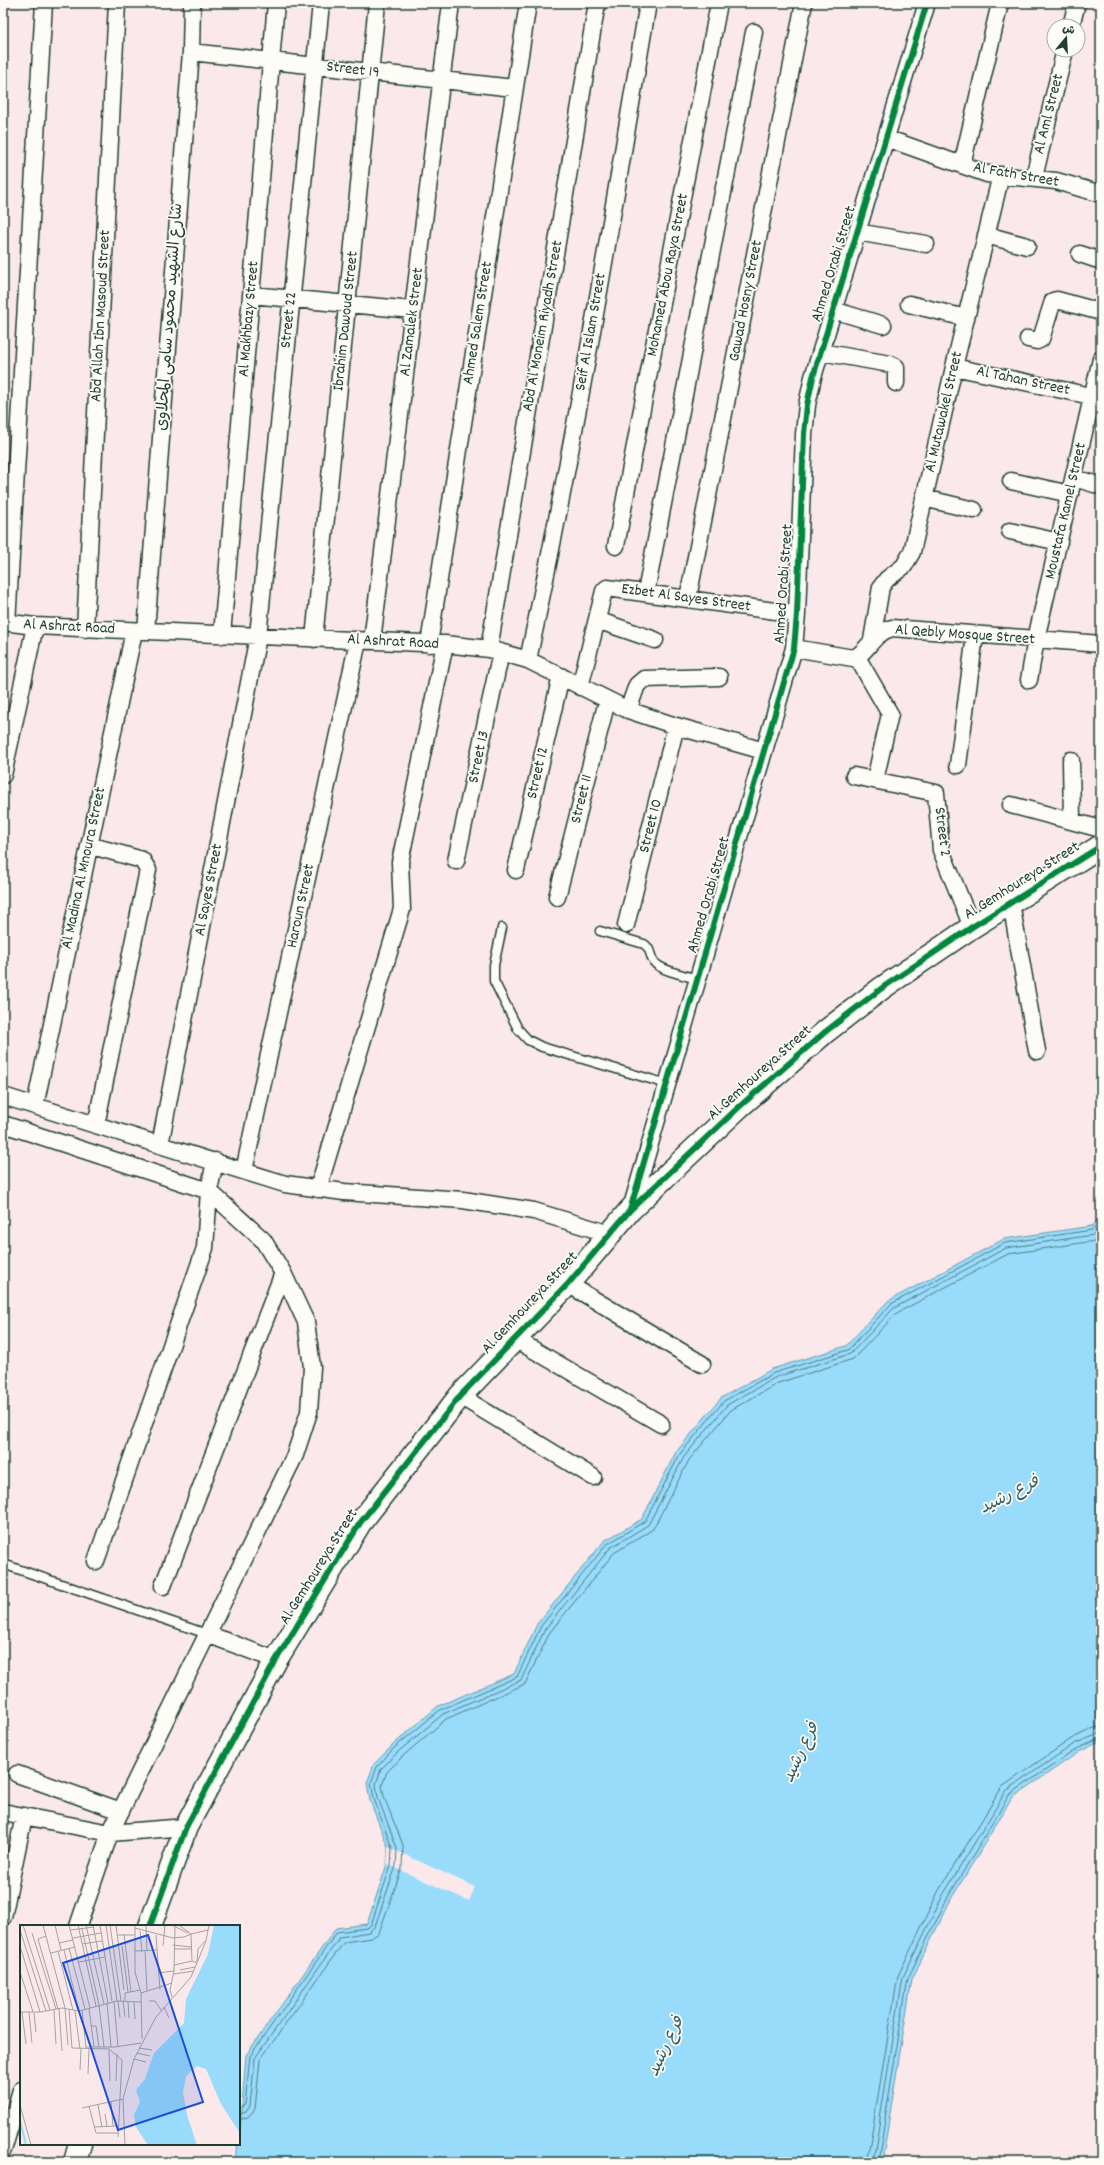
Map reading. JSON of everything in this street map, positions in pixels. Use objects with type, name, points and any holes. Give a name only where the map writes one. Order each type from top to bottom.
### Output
[{"type":"street","points":[[5,623],[44,3]]},
{"type":"street","name":"Abd Allah Ibn Masoud Street","points":[[85,628],[117,3]]},
{"type":"street","name":"شارع الشهيد محمود سامى المحلاوى","points":[[140,631],[190,52],[192,3]]},
{"type":"street","name":"Al Makhbazy Street","points":[[222,635],[276,3]]},
{"type":"street","name":"Street 22","points":[[258,636],[321,3]]},
{"type":"street","name":"Ibrahim Dawoud Street","points":[[314,639],[377,3]]},
{"type":"street","name":"Al Zamalek Street","points":[[365,641],[413,310],[451,3]]},
{"type":"street","name":"Ahmed Salem Street","points":[[429,644],[528,3]]},
{"type":"street","name":"Abd Al Moneim Riyadh Street","points":[[495,651],[597,3]]},
{"type":"street","name":"Seif Al Islam Street","points":[[528,660],[551,556],[615,202],[648,3]]},
{"type":"street","name":"Mohamed Abou Raya Street","points":[[616,546],[719,3]]},
{"type":"street","name":"Gawad Hosny Street","points":[[688,598],[804,3]]},
{"type":"street","name":"Ahmed Orabi Street","points":[[630,1210],[794,648],[797,614],[806,412],[813,377],[927,3]]},
{"type":"street","points":[[962,165],[1000,3]]},
{"type":"street","points":[[1073,18],[1077,3]]},
{"type":"street","points":[[646,592],[754,32]]},
{"type":"street","name":"Street 19","points":[[190,52],[514,88]]},
{"type":"street","name":"Al Aml Street","points":[[1034,177],[1063,58]]},
{"type":"street","name":"Al Fath Street","points":[[886,138],[987,174],[1034,177],[1056,181],[1101,194]]},
{"type":"street","name":"Al Mutawakel Street","points":[[872,640],[881,587],[887,578],[904,566],[912,552],[954,367],[1001,175]]},
{"type":"street","points":[[857,232],[926,244]]},
{"type":"street","points":[[986,234],[1027,246]]},
{"type":"street","points":[[1080,254],[1101,261]]},
{"type":"street","points":[[251,295],[413,310]]},
{"type":"street","points":[[1028,339],[1037,342],[1041,339],[1051,302],[1055,300],[1101,312]]},
{"type":"street","points":[[910,304],[966,318]]},
{"type":"street","points":[[834,310],[883,325]]},
{"type":"street","points":[[821,352],[890,364],[896,367],[896,384]]},
{"type":"street","name":"Moustafa Kamel Street","points":[[1029,680],[1036,640],[1100,364]]},
{"type":"street","name":"Al Tahan Street","points":[[954,367],[1092,396]]},
{"type":"street","points":[[1074,478],[1101,486]]},
{"type":"street","points":[[1011,481],[1070,494]]},
{"type":"street","points":[[924,498],[974,510]]},
{"type":"street","points":[[1010,531],[1059,542]]},
{"type":"street","name":"Ezbet Al Sayes Street","points":[[580,687],[604,591],[607,588],[646,592],[797,614]]},
{"type":"street","points":[[597,620],[655,640]]},
{"type":"street","name":"Al Ashrat Road","points":[[5,623],[35,626],[222,635],[445,644],[495,651],[528,660],[607,701],[628,710],[676,726],[764,751]]},
{"type":"street","points":[[3,775],[35,626]]},
{"type":"street","name":"Al Qebly Mosque Street","points":[[857,657],[872,640],[885,630],[892,628],[1101,644]]},
{"type":"street","name":"Al Madina Al Mnoura Street","points":[[34,1106],[89,845],[140,631]]},
{"type":"street","points":[[958,765],[975,635]]},
{"type":"street","name":"Al Sayes Street","points":[[160,1145],[258,636]]},
{"type":"street","name":"Haroun Street","points":[[244,1171],[365,641]]},
{"type":"street","points":[[318,1189],[402,909],[400,862],[445,644]]},
{"type":"street","points":[[794,648],[857,657],[890,714],[875,780]]},
{"type":"street","name":"Street 13","points":[[456,861],[495,651]]},
{"type":"street","name":"Street 12","points":[[516,870],[561,676]]},
{"type":"street","points":[[628,710],[637,685],[644,679],[718,677]]},
{"type":"street","name":"Street 11","points":[[557,897],[607,701]]},
{"type":"street","name":"Street 10","points":[[626,925],[676,726]]},
{"type":"street","points":[[1071,760],[1072,821]]},
{"type":"street","name":"Street 2","points":[[854,776],[936,793],[941,850],[972,927]]},
{"type":"street","points":[[1012,805],[1101,829]]},
{"type":"street","points":[[89,845],[142,860],[148,870],[96,1125]]},
{"type":"street","name":"Al Gemhoureya Street","points":[[150,1925],[186,1827],[276,1660],[360,1523],[460,1396],[568,1284],[630,1210],[739,1108],[825,1032],[882,988],[972,927],[1101,846]]},
{"type":"street","points":[[1011,902],[1036,1050]]},
{"type":"street","points":[[3,1096],[285,1184],[344,1192],[463,1200],[534,1211],[610,1234]]},
{"type":"street","points":[[3,1124],[209,1191],[263,1240],[283,1273],[306,1322],[312,1367],[308,1412],[295,1455],[110,1833],[78,1925]]},
{"type":"street","points":[[96,1561],[205,1248],[209,1191],[215,1162]]},
{"type":"street","points":[[163,1586],[283,1273]]},
{"type":"street","points":[[568,1284],[702,1364]]},
{"type":"street","points":[[515,1339],[661,1424]]},
{"type":"street","points":[[460,1396],[593,1477]]},
{"type":"street","points":[[207,1634],[276,1660]]},
{"type":"street","points":[[17,1774],[121,1811]]},
{"type":"street","points":[[3,1812],[110,1833],[186,1827]]},
{"type":"street","points":[[3,1917],[24,1816]]},
{"type":"street","points":[[3,2150],[8,2114],[20,2092]]},
{"type":"street","points":[[74,2162],[80,2145]]},
{"type":"lane","points":[[502,928],[494,965],[494,981],[518,1028],[528,1040],[542,1047],[667,1084]]},
{"type":"lane","points":[[600,931],[644,944],[649,947],[654,962],[661,967],[698,979]]},
{"type":"lane","points":[[3,1564],[207,1634]]},
{"type":"water","name":"فرع رشيد","points":[[1101,1219],[1101,1741],[1079,1752],[1012,1798],[951,1899],[912,1979],[882,2162],[235,2162],[237,2145],[240,2145],[246,2055],[336,1928],[367,1924],[387,1864],[388,1847],[370,1801],[367,1783],[374,1764],[393,1745],[438,1706],[514,1674],[537,1624],[604,1541],[642,1519],[676,1452],[721,1398],[772,1369],[846,1346],[888,1301],[1004,1239],[1092,1226]]},
{"type":"pier","points":[[388,1847],[475,1887],[469,1901],[387,1864]]},
{"type":"cycle path","points":[[630,1210],[794,648],[797,614],[804,434],[807,405],[813,377],[927,3]]},
{"type":"cycle path","points":[[150,1925],[186,1827],[276,1660],[360,1523],[460,1396],[568,1284],[630,1210],[739,1107],[825,1032],[882,988],[972,927],[1101,846]]}]
